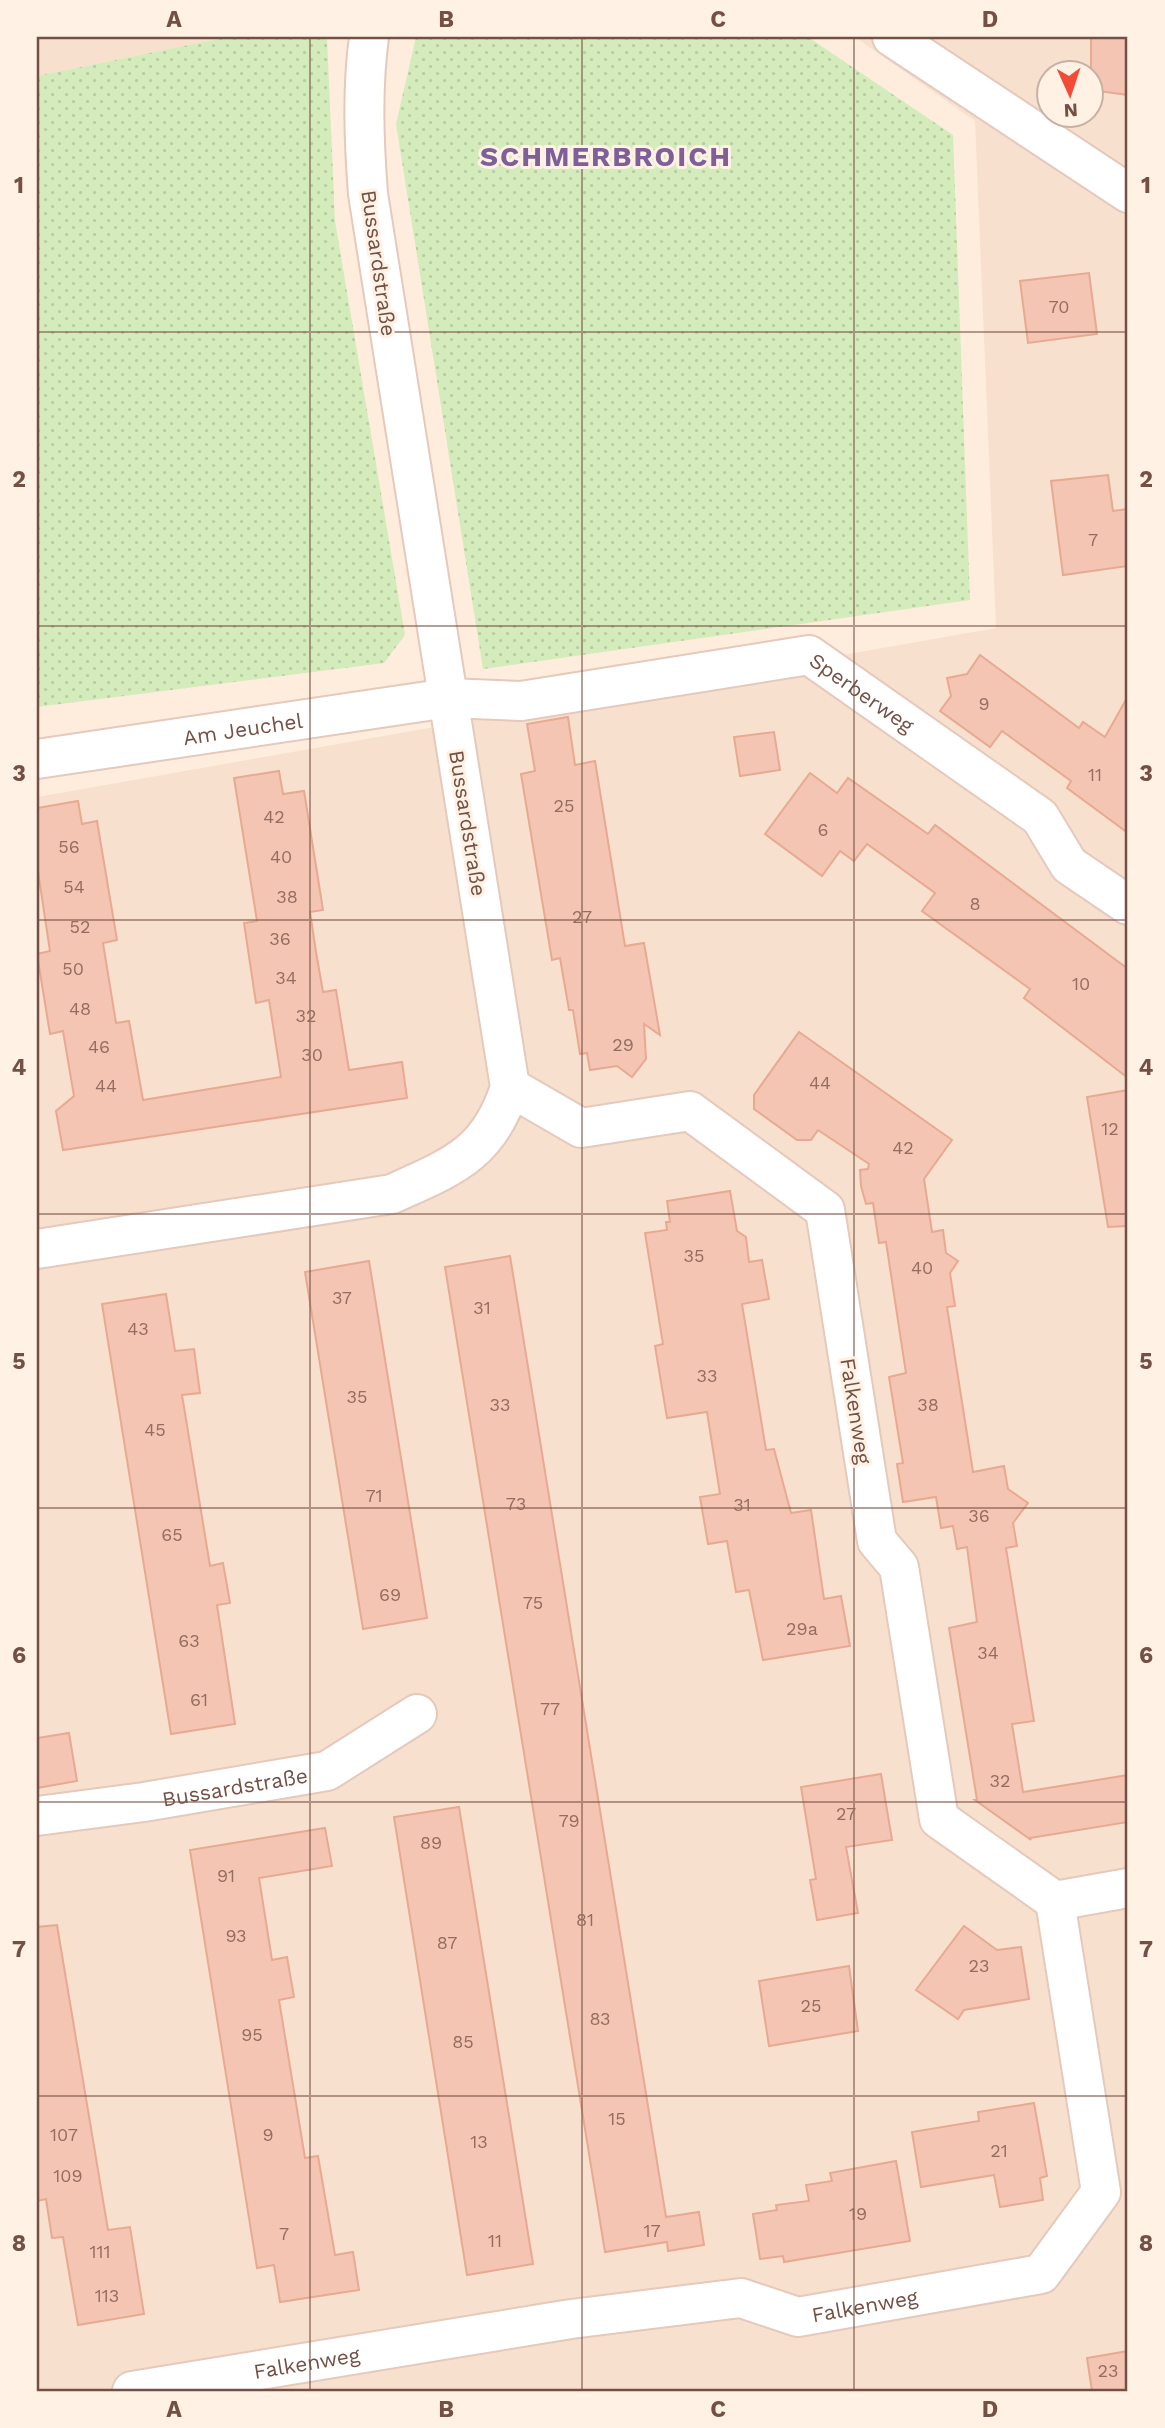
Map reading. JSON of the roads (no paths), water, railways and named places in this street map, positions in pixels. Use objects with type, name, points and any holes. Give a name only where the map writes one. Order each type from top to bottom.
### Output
[{"type":"street","name":"Bussardstraße","points":[[369,37],[364,132],[368,194],[510,1087]]},
{"type":"street","points":[[892,37],[1128,193]]},
{"type":"street","name":"Sperberweg","points":[[449,698],[521,701],[809,655],[1041,817],[1069,865],[1128,905]]},
{"type":"street","name":"Am Jeuchel","points":[[37,759],[449,698]]},
{"type":"street","points":[[37,1249],[392,1194],[441,1172],[466,1156],[488,1135],[502,1112],[510,1087]]},
{"type":"street","name":"Falkenweg","points":[[132,2391],[584,2318],[741,2298],[798,2317],[1041,2274],[1101,2192],[1055,1901],[939,1819],[899,1567],[877,1541],[825,1210],[690,1111],[581,1128],[510,1087]]},
{"type":"street","name":"Bussardstraße","points":[[37,1816],[144,1802],[327,1771],[417,1714]]},
{"type":"street","points":[[1055,1901],[1128,1888]]},
{"type":"district","name":"SCHMERBROICH","points":[[606,156]]}]
